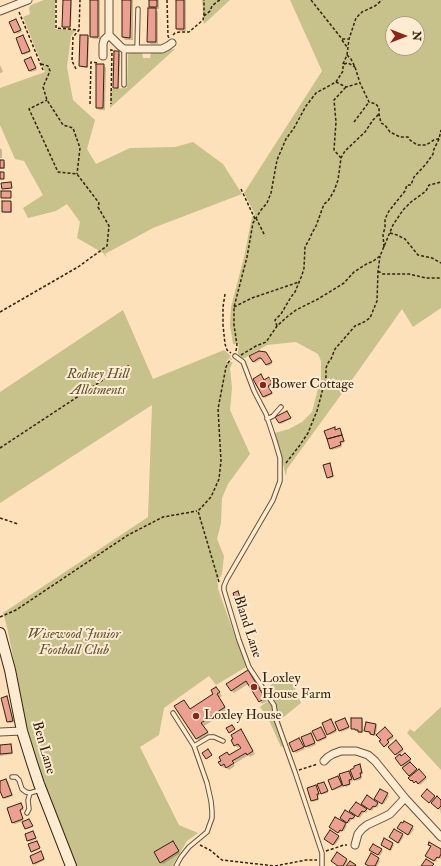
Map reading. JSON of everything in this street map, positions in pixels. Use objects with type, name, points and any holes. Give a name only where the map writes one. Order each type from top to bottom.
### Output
[{"type":"street","points":[[0,11],[28,0]]},
{"type":"street","points":[[109,0],[109,35],[124,49],[162,49],[172,43]]},
{"type":"street","points":[[103,53],[104,40],[109,35]]},
{"type":"street","name":"Ben Lane","points":[[0,633],[10,670],[22,731],[41,790],[71,866]]},
{"type":"street","points":[[0,732],[22,731]]},
{"type":"street","points":[[324,761],[333,754],[341,751],[362,752],[375,761],[405,798],[441,837]]},
{"type":"street","points":[[355,845],[358,834],[362,829],[390,814],[405,798]]},
{"type":"lane","points":[[137,49],[138,9]]},
{"type":"lane","points":[[124,49],[124,85]]},
{"type":"lane","name":"Bland Lane","points":[[235,356],[243,362],[276,441],[280,458],[280,481],[273,500],[258,528],[230,572],[224,586],[224,590],[249,667],[274,705],[276,719],[296,772],[322,852],[322,866]]},
{"type":"lane","points":[[268,419],[281,407]]},
{"type":"lane","points":[[173,713],[194,746],[207,783],[212,810],[212,818],[207,832],[189,847],[176,866]]},
{"type":"lane","points":[[194,746],[209,737],[214,737],[223,741]]},
{"type":"lane","points":[[12,777],[16,777],[19,780],[22,789],[26,792],[41,790]]},
{"type":"lane","points":[[27,813],[29,809],[28,800],[30,792]]},
{"type":"path","points":[[56,0],[56,28],[80,30]]},
{"type":"path","points":[[76,69],[72,61],[73,36],[80,30],[80,0]]},
{"type":"path","points":[[167,0],[169,38],[176,33],[192,31],[203,20],[204,0]]},
{"type":"path","points":[[204,16],[210,11],[212,6],[221,0]]},
{"type":"path","points":[[311,0],[347,46]]},
{"type":"path","points":[[235,356],[237,345],[234,325],[234,307],[247,257],[253,223],[267,202],[271,193],[277,160],[286,139],[306,106],[316,93],[336,82],[342,71],[347,55],[347,46],[356,18],[362,12],[375,6],[382,0]]},
{"type":"path","points":[[16,4],[43,70]]},
{"type":"path","points":[[342,39],[349,39]]},
{"type":"path","points":[[90,104],[91,62],[103,63],[103,53],[112,50],[111,104]]},
{"type":"path","points":[[347,55],[355,67],[360,83],[369,102],[376,104],[379,108],[381,123],[385,125],[390,132],[400,137],[408,138],[417,145],[426,145],[440,138]]},
{"type":"path","points":[[343,64],[348,63],[355,67]]},
{"type":"path","points":[[0,312],[78,267],[107,246],[109,226],[98,207],[99,203],[77,174],[80,148],[73,128],[63,125],[47,100],[42,87],[50,71],[48,66],[41,64]]},
{"type":"path","points":[[336,82],[346,87]]},
{"type":"path","points":[[342,158],[334,150],[336,122],[334,100],[346,87],[360,83]]},
{"type":"path","points":[[47,100],[30,109],[58,172],[77,174]]},
{"type":"path","points":[[354,122],[369,102]]},
{"type":"path","points":[[277,326],[275,320],[286,307],[299,282],[304,268],[305,247],[316,226],[324,204],[328,201],[334,191],[345,151],[365,132],[379,114]]},
{"type":"path","points":[[384,248],[383,235],[385,219],[389,211],[405,191],[407,185],[411,185],[414,177],[433,154],[440,138],[441,130]]},
{"type":"path","points":[[284,464],[308,433],[317,411],[326,377],[326,368],[335,349],[355,326],[370,318],[377,301],[380,256],[393,225],[411,202],[426,191],[429,185],[441,182]]},
{"type":"path","points":[[241,189],[265,236]]},
{"type":"path","points":[[390,233],[406,239],[418,255],[432,258],[441,263]]},
{"type":"path","points":[[0,617],[16,610],[128,535],[163,517],[198,511],[211,497],[219,479],[221,461],[218,409],[226,367],[231,359],[266,342],[277,326],[288,316],[344,283],[354,272],[380,256]]},
{"type":"path","points":[[378,271],[384,274]]},
{"type":"path","points":[[378,276],[384,274],[409,274],[426,278],[441,278]]},
{"type":"path","points":[[234,307],[252,298],[299,282]]},
{"type":"path","points":[[225,294],[223,319],[225,344],[227,350],[235,356]]},
{"type":"path","points":[[0,448],[106,378],[130,365]]},
{"type":"path","points":[[198,511],[218,581],[224,586]]},
{"type":"path","points":[[0,518],[18,524]]},
{"type":"path","points":[[296,772],[324,761]]},
{"type":"path","points":[[194,842],[210,850],[222,860],[275,866],[306,860],[322,860]]},
{"type":"path","points":[[322,852],[344,845],[355,845]]},
{"type":"green space","points":[[44,0],[55,0],[55,29],[76,30],[71,36],[67,67],[73,100],[95,120],[87,149],[96,164],[130,148],[175,147],[193,142],[223,164],[242,194],[153,228],[105,254],[107,258],[103,253],[77,238],[80,222],[67,204],[56,211],[28,218],[23,208],[43,195],[24,161],[15,159],[0,125],[0,88],[45,72],[23,17],[30,14],[29,8],[31,5]]},
{"type":"green space","points":[[202,0],[230,0],[204,24]]},
{"type":"green space","points":[[290,0],[441,0],[441,308],[413,327],[402,309],[287,469],[286,476],[275,433],[289,429],[302,422],[312,412],[321,377],[321,361],[318,354],[296,342],[267,345],[243,359],[238,354],[239,344],[233,344],[230,325],[231,307],[244,257],[252,217],[255,214],[244,193],[322,71]]},
{"type":"green space","points":[[175,49],[110,108],[110,89],[127,88],[128,54],[131,52],[142,52],[143,58],[150,58],[151,52]]},
{"type":"green space","points":[[123,310],[153,379],[224,350],[231,356],[226,362],[233,362],[230,368],[232,388],[230,410],[250,454],[228,484],[222,498],[221,523],[217,539],[224,556],[222,574],[217,581],[218,589],[246,667],[216,685],[209,676],[164,708],[159,735],[140,747],[179,825],[198,833],[187,841],[172,866],[76,866],[30,743],[3,613],[148,517],[152,405],[0,503],[0,392]]},
{"type":"green space","points":[[288,672],[301,703],[280,720],[287,745],[281,747],[268,718],[260,707],[268,701],[263,693],[266,689]]},
{"type":"green space","points":[[441,707],[441,770],[407,733],[410,729],[414,732]]},
{"type":"building","points":[[63,0],[71,0],[70,27],[62,27]]},
{"type":"building","points":[[90,0],[98,0],[98,37],[90,37]]},
{"type":"building","points":[[122,0],[131,0],[130,38],[122,37]]},
{"type":"building","points":[[149,0],[157,0],[157,7],[149,7]]},
{"type":"building","points":[[176,0],[184,0],[184,29],[176,29]]},
{"type":"building","points":[[148,8],[156,8],[156,42],[147,42]]},
{"type":"building","points":[[16,19],[21,30],[14,33],[9,22]]},
{"type":"building","points":[[23,35],[30,51],[22,54],[16,38]]},
{"type":"building","points":[[80,35],[88,35],[87,67],[79,66]]},
{"type":"building","points":[[114,51],[119,51],[118,88],[113,88]]},
{"type":"building","points":[[31,57],[36,68],[29,71],[24,60]]},
{"type":"building","points":[[96,64],[104,64],[103,108],[96,108]]},
{"type":"building","points":[[0,160],[4,160],[4,168],[0,168]]},
{"type":"building","points":[[0,172],[4,172],[4,179],[0,179]]},
{"type":"building","points":[[11,182],[12,188],[2,189],[1,183]]},
{"type":"building","points":[[1,191],[11,191],[11,198],[1,198]]},
{"type":"building","points":[[2,201],[11,201],[11,212],[2,212]]},
{"type":"building","points":[[259,351],[266,352],[272,362],[266,365],[261,358],[259,358],[253,362],[249,356]]},
{"type":"building","name":"Bower Cottage","points":[[261,374],[264,380],[269,377],[272,383],[268,386],[272,393],[263,397],[253,379]]},
{"type":"building","points":[[287,411],[291,418],[279,423],[275,417]]},
{"type":"building","points":[[335,427],[335,430],[340,428],[342,435],[327,439],[324,431]]},
{"type":"building","points":[[342,435],[344,441],[340,442],[341,445],[330,449],[327,439]]},
{"type":"building","points":[[330,463],[333,476],[327,478],[323,465]]},
{"type":"building","points":[[238,591],[240,597],[235,599],[233,593]]},
{"type":"building","name":"Loxley House Farm","points":[[248,670],[265,698],[259,702],[246,681],[231,691],[226,684]]},
{"type":"building","name":"Loxley House","points":[[216,687],[220,692],[217,694],[225,707],[201,723],[208,732],[196,739],[174,706],[184,700],[190,709],[213,694],[211,690]]},
{"type":"building","points":[[7,696],[13,721],[7,722],[1,698]]},
{"type":"building","points":[[345,718],[349,727],[339,731],[335,722]]},
{"type":"building","points":[[351,718],[362,718],[362,732],[351,729]]},
{"type":"building","points":[[331,719],[336,730],[327,735],[322,723]]},
{"type":"building","points":[[366,722],[376,724],[374,735],[370,734],[370,732],[364,731]]},
{"type":"building","points":[[232,725],[235,729],[229,733],[226,728]]},
{"type":"building","points":[[321,727],[326,737],[317,741],[312,731]]},
{"type":"building","points":[[385,727],[393,736],[387,740],[389,742],[384,747],[379,741],[381,740],[376,735]]},
{"type":"building","points":[[241,729],[253,751],[247,755],[246,753],[232,761],[234,763],[226,768],[224,764],[221,766],[218,762],[221,761],[219,757],[227,752],[229,755],[241,748],[238,744],[234,746],[231,740],[233,739],[231,735]]},
{"type":"building","points":[[311,733],[315,743],[305,747],[301,737]]},
{"type":"building","points":[[299,738],[304,747],[293,752],[289,743]]},
{"type":"building","points":[[396,740],[403,749],[395,755],[388,747]]},
{"type":"building","points":[[11,744],[12,753],[0,754],[0,745]]},
{"type":"building","points":[[208,749],[212,755],[206,759],[202,753]]},
{"type":"building","points":[[405,753],[411,759],[401,766],[395,758],[400,754],[401,756]]},
{"type":"building","points":[[410,762],[417,769],[409,776],[402,768]]},
{"type":"building","points":[[360,764],[362,773],[360,773],[361,777],[354,780],[350,770],[354,768],[354,766]]},
{"type":"building","points":[[419,769],[426,777],[418,784],[416,781],[414,783],[408,778]]},
{"type":"building","points":[[349,771],[352,779],[349,780],[350,784],[343,786],[339,774]]},
{"type":"building","points":[[338,776],[342,785],[332,790],[328,780]]},
{"type":"building","points":[[6,779],[12,795],[3,798],[0,791],[0,781]]},
{"type":"building","points":[[324,782],[328,791],[321,794],[317,784]]},
{"type":"building","points":[[316,785],[319,794],[317,794],[318,799],[311,801],[307,788]]},
{"type":"building","points":[[380,789],[388,793],[382,804],[374,799]]},
{"type":"building","points":[[427,789],[435,796],[429,803],[421,796]]},
{"type":"building","points":[[367,795],[378,803],[370,810],[361,804]]},
{"type":"building","points":[[437,796],[441,800],[441,806],[438,809],[431,803]]},
{"type":"building","points":[[356,802],[367,809],[364,812],[362,811],[358,817],[349,811]]},
{"type":"building","points":[[21,803],[23,808],[20,810],[23,819],[12,823],[7,808]]},
{"type":"building","points":[[345,810],[355,816],[352,819],[350,818],[347,823],[340,818]]},
{"type":"building","points":[[335,817],[346,823],[342,831],[340,830],[338,833],[329,827]]},
{"type":"building","points":[[29,819],[33,826],[25,829],[22,822]]},
{"type":"building","points":[[404,821],[413,826],[408,835],[397,828],[401,822],[403,823]]},
{"type":"building","points":[[394,829],[403,834],[398,843],[389,837]]},
{"type":"building","points":[[330,830],[339,836],[333,845],[324,839]]},
{"type":"building","points":[[33,831],[36,838],[27,841],[25,834]]},
{"type":"building","points":[[384,838],[393,843],[390,850],[381,845]]},
{"type":"building","points":[[37,841],[40,848],[31,852],[28,844]]},
{"type":"building","points":[[173,841],[179,851],[160,863],[154,852]]},
{"type":"building","points":[[429,842],[441,849],[439,858],[437,857],[434,861],[425,856],[431,846],[428,845]]},
{"type":"building","points":[[373,844],[382,849],[378,855],[369,850]]},
{"type":"building","points":[[41,851],[44,859],[33,864],[30,856]]},
{"type":"building","points":[[337,852],[347,859],[343,866],[338,866],[331,861]]},
{"type":"building","points":[[371,853],[379,858],[375,866],[365,864]]},
{"type":"building","points":[[426,859],[434,864],[432,866],[421,866]]},
{"type":"building","points":[[350,861],[356,865],[346,866]]},
{"type":"place","name":"Bower Cottage","points":[[263,385]]},
{"type":"place","name":"Loxley House Farm","points":[[254,687]]},
{"type":"place","name":"Loxley House","points":[[196,716]]},
{"type":"park label","name":"Rodney Hill Allotments","points":[[98,384]]},
{"type":"park label","name":"Wisewood Junior Football Club","points":[[74,644]]}]
